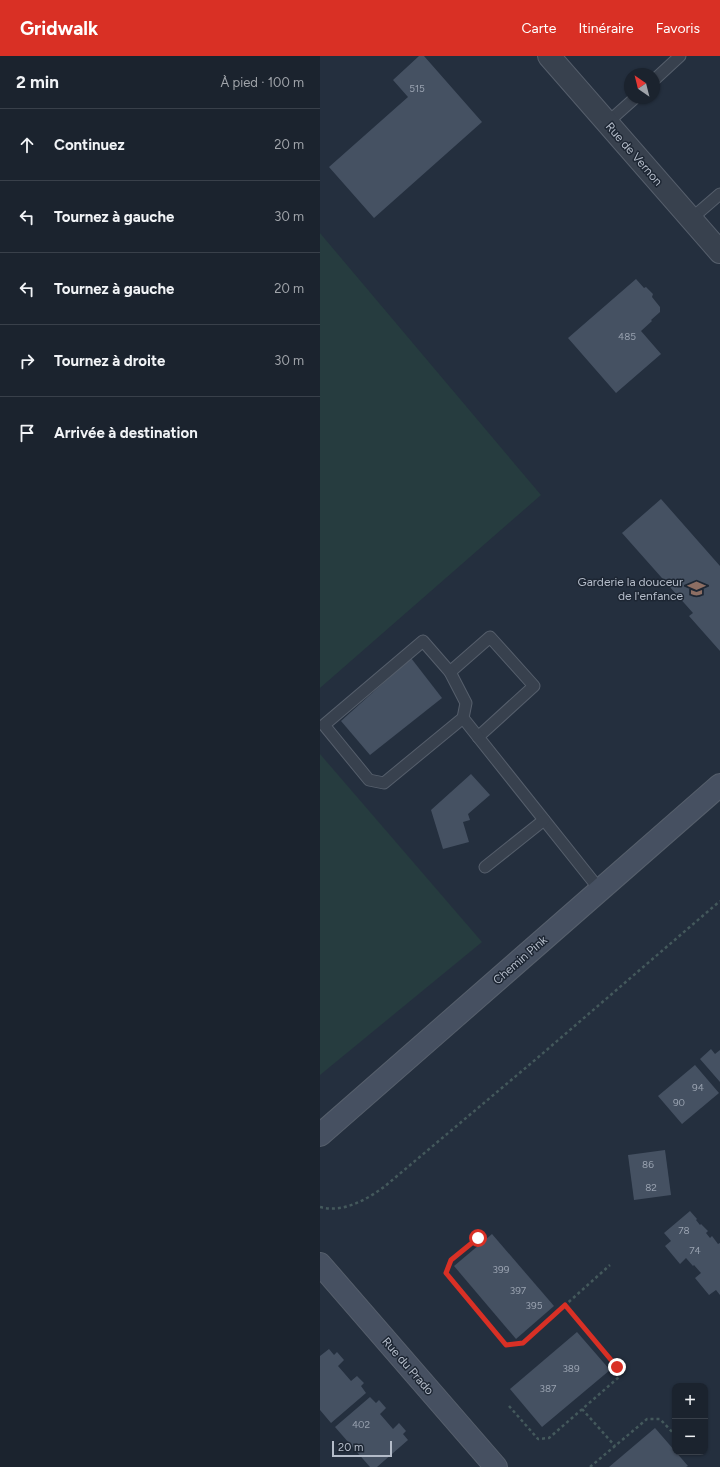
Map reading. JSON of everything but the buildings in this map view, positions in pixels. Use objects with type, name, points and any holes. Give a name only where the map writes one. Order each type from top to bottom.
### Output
[{"type":"main road","name":"Chemin Pink","points":[[320,1135],[720,785]]},
{"type":"main road","name":"Rue du Prado","points":[[320,1264],[496,1467]]},
{"type":"street","name":"Rue de Vernon","points":[[548,56],[720,252]]},
{"type":"lane","points":[[660,74],[680,56]]},
{"type":"lane","points":[[608,123],[629,104]]},
{"type":"lane","points":[[691,219],[720,194]]},
{"type":"lane","points":[[450,672],[490,637],[534,686],[478,737]]},
{"type":"lane","points":[[422,641],[450,672],[466,703],[463,718],[384,783],[369,780],[324,725],[422,641]]},
{"type":"lane","points":[[463,718],[600,890]]},
{"type":"lane","points":[[485,866],[544,820]]},
{"type":"path","points":[[320,1207],[339,1208],[356,1204],[372,1196],[384,1187],[541,1055],[720,901]]},
{"type":"path","points":[[478,1238],[451,1260],[446,1273],[506,1345],[523,1343],[610,1265]]},
{"type":"path","points":[[509,1406],[538,1439],[549,1438],[620,1377],[617,1367],[565,1305]]},
{"type":"path","points":[[582,1410],[615,1446]]},
{"type":"path","points":[[590,1467],[646,1419],[660,1418],[672,1432]]},
{"type":"green space","points":[[320,233],[541,495],[320,688]]},
{"type":"green space","points":[[320,754],[482,942],[320,1075]]},
{"type":"place","name":"Garderie la douceur de l'enfance","points":[[696,589]]},
{"type":"route","points":[[478,1238],[451,1260],[446,1273],[506,1345],[523,1343],[565,1305],[617,1367]]}]
